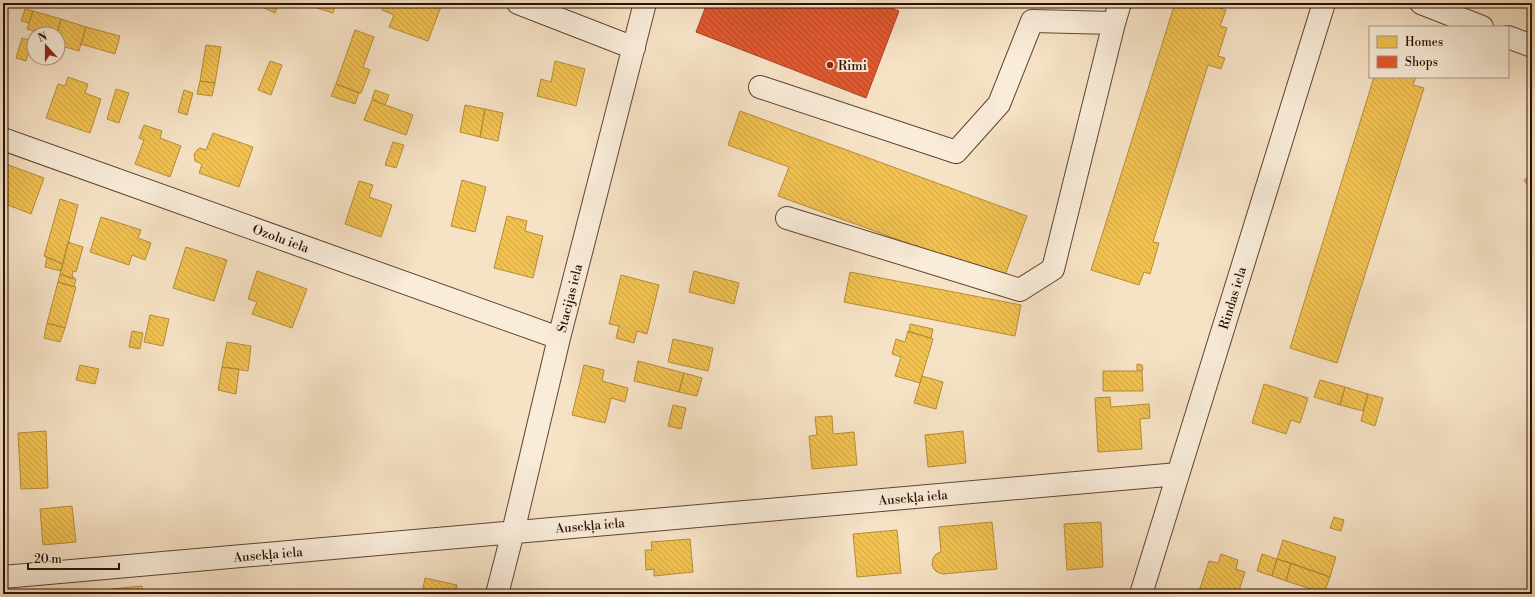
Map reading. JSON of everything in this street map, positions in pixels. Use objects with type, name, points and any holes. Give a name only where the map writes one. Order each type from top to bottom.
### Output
[{"type":"street","points":[[518,3],[634,48]]},
{"type":"street","name":"Stacijas iela","points":[[496,594],[513,532],[559,338],[645,3]]},
{"type":"street","name":"Rindas iela","points":[[1141,594],[1324,3]]},
{"type":"street","points":[[1421,3],[1479,26]]},
{"type":"street","points":[[760,88],[956,152],[999,104],[1032,20],[1117,13],[1053,269],[1020,290],[788,218]]},
{"type":"street","points":[[1509,37],[1532,46]]},
{"type":"street","name":"Ozolu iela","points":[[3,139],[559,338]]},
{"type":"street","name":"Ausekļa iela","points":[[3,577],[1178,474]]},
{"type":"building: Homes","points":[[258,3],[279,3],[275,13],[258,5]]},
{"type":"building: Homes","points":[[315,3],[336,3],[333,13],[314,7]]},
{"type":"building: Homes","points":[[337,3],[354,3],[353,8]]},
{"type":"building: Homes","points":[[385,3],[442,4],[428,41],[389,27],[394,15],[382,10]]},
{"type":"building: Homes","points":[[1175,3],[1205,3],[1226,10],[1220,26],[1227,28],[1218,56],[1225,58],[1221,69],[1208,65],[1153,242],[1159,243],[1150,274],[1144,272],[1139,285],[1091,270]]},
{"type":"building: Homes","points":[[25,9],[33,11],[29,23],[21,21]]},
{"type":"building: Homes","points":[[33,11],[61,19],[59,26],[28,26]]},
{"type":"building: Homes","points":[[61,19],[86,27],[79,51],[66,47],[66,26],[59,26]]},
{"type":"building: Homes","points":[[86,27],[120,36],[115,54],[81,44]]},
{"type":"building: Homes","points":[[355,30],[374,37],[363,67],[370,70],[361,93],[336,84]]},
{"type":"building: Homes","points":[[22,38],[26,39],[26,61],[16,58]]},
{"type":"building: Homes","points":[[206,45],[221,47],[215,83],[200,81]]},
{"type":"building: Homes","points":[[270,61],[282,65],[271,95],[258,90]]},
{"type":"building: Homes","points":[[555,61],[585,69],[576,106],[537,96],[541,79],[551,82]]},
{"type":"building: Homes","points":[[68,77],[88,84],[85,93],[101,99],[90,133],[46,118],[58,84],[65,86]]},
{"type":"building: Homes","points":[[1374,78],[1416,78],[1413,85],[1424,88],[1337,363],[1290,348]]},
{"type":"building: Homes","points":[[200,81],[215,83],[212,96],[197,94]]},
{"type":"building: Homes","points":[[336,84],[359,93],[355,104],[331,96]]},
{"type":"building: Homes","points":[[116,89],[129,93],[119,123],[107,119]]},
{"type":"building: Homes","points":[[184,90],[193,93],[187,115],[178,112]]},
{"type":"building: Homes","points":[[375,90],[389,95],[385,105],[372,99]]},
{"type":"building: Homes","points":[[372,100],[413,115],[406,135],[364,120]]},
{"type":"building: Homes","points":[[465,105],[485,109],[480,137],[460,132]]},
{"type":"building: Homes","points":[[485,109],[503,113],[498,141],[480,137]]},
{"type":"building: Homes","points":[[740,111],[1027,216],[1004,278],[778,196],[789,167],[728,145]]},
{"type":"building: Homes","points":[[144,125],[162,131],[160,138],[181,146],[170,177],[135,164],[144,140],[139,138]]},
{"type":"building: Homes","points":[[213,133],[253,147],[239,187],[199,173],[202,164],[195,161],[194,154],[200,148],[206,150]]},
{"type":"building: Homes","points":[[393,142],[404,145],[396,168],[385,165]]},
{"type":"building: Homes","points":[[3,163],[44,178],[31,214],[3,203]]},
{"type":"building: Homes","points":[[1532,175],[1532,192],[1524,180]]},
{"type":"building: Homes","points":[[462,180],[486,187],[475,232],[451,226]]},
{"type":"building: Homes","points":[[359,181],[373,185],[369,197],[392,205],[381,237],[345,224]]},
{"type":"building: Homes","points":[[60,199],[78,205],[63,264],[44,256]]},
{"type":"building: Homes","points":[[507,216],[527,221],[525,231],[543,236],[533,278],[494,268]]},
{"type":"building: Homes","points":[[101,217],[141,230],[138,238],[151,243],[145,260],[132,255],[129,265],[90,252]]},
{"type":"building: Homes","points":[[68,242],[83,247],[76,272],[73,271],[73,279],[60,274]]},
{"type":"building: Homes","points":[[186,247],[227,260],[214,301],[173,288]]},
{"type":"building: Homes","points":[[47,257],[63,264],[61,271],[45,267]]},
{"type":"building: Homes","points":[[257,271],[307,289],[292,328],[252,314],[257,302],[248,299]]},
{"type":"building: Homes","points":[[694,271],[739,283],[734,304],[689,292]]},
{"type":"building: Homes","points":[[850,272],[1021,305],[1015,336],[844,302]]},
{"type":"building: Homes","points":[[60,274],[76,279],[74,287],[58,282]]},
{"type":"building: Homes","points":[[621,275],[659,285],[647,334],[637,331],[634,343],[616,338],[619,326],[609,324]]},
{"type":"building: Homes","points":[[58,282],[76,287],[65,328],[47,323]]},
{"type":"building: Homes","points":[[150,315],[169,319],[163,346],[144,342]]},
{"type":"building: Homes","points":[[47,323],[65,328],[60,342],[44,338]]},
{"type":"building: Homes","points":[[910,324],[933,329],[931,338],[909,332]]},
{"type":"building: Homes","points":[[132,331],[143,333],[140,349],[129,347]]},
{"type":"building: Homes","points":[[908,331],[933,339],[920,383],[895,376],[901,357],[892,354],[896,339],[905,342]]},
{"type":"building: Homes","points":[[673,339],[713,348],[708,371],[668,362]]},
{"type":"building: Homes","points":[[227,342],[251,346],[248,371],[222,367]]},
{"type":"building: Homes","points":[[638,361],[684,373],[679,392],[634,381]]},
{"type":"building: Homes","points":[[1137,364],[1142,365],[1143,370],[1137,370]]},
{"type":"building: Homes","points":[[80,365],[99,369],[95,384],[76,380]]},
{"type":"building: Homes","points":[[584,365],[604,370],[602,381],[628,388],[625,402],[611,398],[605,423],[572,415]]},
{"type":"building: Homes","points":[[222,367],[239,369],[236,394],[218,390]]},
{"type":"building: Homes","points":[[1103,371],[1142,371],[1143,391],[1103,391]]},
{"type":"building: Homes","points":[[684,373],[702,378],[697,396],[679,392]]},
{"type":"building: Homes","points":[[922,376],[943,382],[936,409],[914,403]]},
{"type":"building: Homes","points":[[1320,380],[1345,387],[1340,405],[1314,397]]},
{"type":"building: Homes","points":[[1264,384],[1308,398],[1300,423],[1291,420],[1286,434],[1252,423]]},
{"type":"building: Homes","points":[[1345,387],[1368,394],[1363,411],[1340,405]]},
{"type":"building: Homes","points":[[1368,394],[1383,398],[1375,426],[1361,421]]},
{"type":"building: Homes","points":[[1110,397],[1111,407],[1149,404],[1150,418],[1140,419],[1142,449],[1098,452],[1095,398]]},
{"type":"building: Homes","points":[[673,405],[686,408],[681,429],[668,426]]},
{"type":"building: Homes","points":[[832,416],[833,434],[854,432],[857,465],[812,469],[809,436],[817,435],[815,417]]},
{"type":"building: Homes","points":[[46,431],[48,488],[21,489],[18,433]]},
{"type":"building: Homes","points":[[963,431],[966,463],[928,467],[925,435]]},
{"type":"building: Homes","points":[[72,506],[76,542],[43,545],[40,509]]},
{"type":"building: Homes","points":[[1334,517],[1344,520],[1341,531],[1330,528]]},
{"type":"building: Homes","points":[[992,522],[997,569],[943,574],[934,569],[932,565],[933,558],[936,554],[941,552],[939,527]]},
{"type":"building: Homes","points":[[1101,522],[1103,567],[1067,570],[1064,524]]},
{"type":"building: Homes","points":[[897,530],[901,573],[857,577],[853,534]]},
{"type":"building: Homes","points":[[690,539],[693,572],[654,576],[654,569],[646,570],[645,550],[652,550],[651,542]]},
{"type":"building: Homes","points":[[1283,540],[1336,557],[1330,577],[1277,559]]},
{"type":"building: Homes","points":[[1221,554],[1238,560],[1236,569],[1245,572],[1238,594],[1198,594],[1209,561],[1218,563]]},
{"type":"building: Homes","points":[[1262,554],[1277,559],[1272,576],[1257,571]]},
{"type":"building: Homes","points":[[1277,559],[1291,563],[1286,581],[1272,576]]},
{"type":"building: Homes","points":[[1291,563],[1330,577],[1324,593],[1286,581]]},
{"type":"building: Homes","points":[[425,578],[457,585],[455,594],[413,594],[414,591],[422,593]]},
{"type":"building: Homes","points":[[142,586],[143,594],[111,594],[111,589]]},
{"type":"building: Shops","name":"Rimi","points":[[707,3],[879,3],[899,11],[866,98],[696,32]]},
{"type":"place","name":"Rimi","points":[[830,65]]}]
